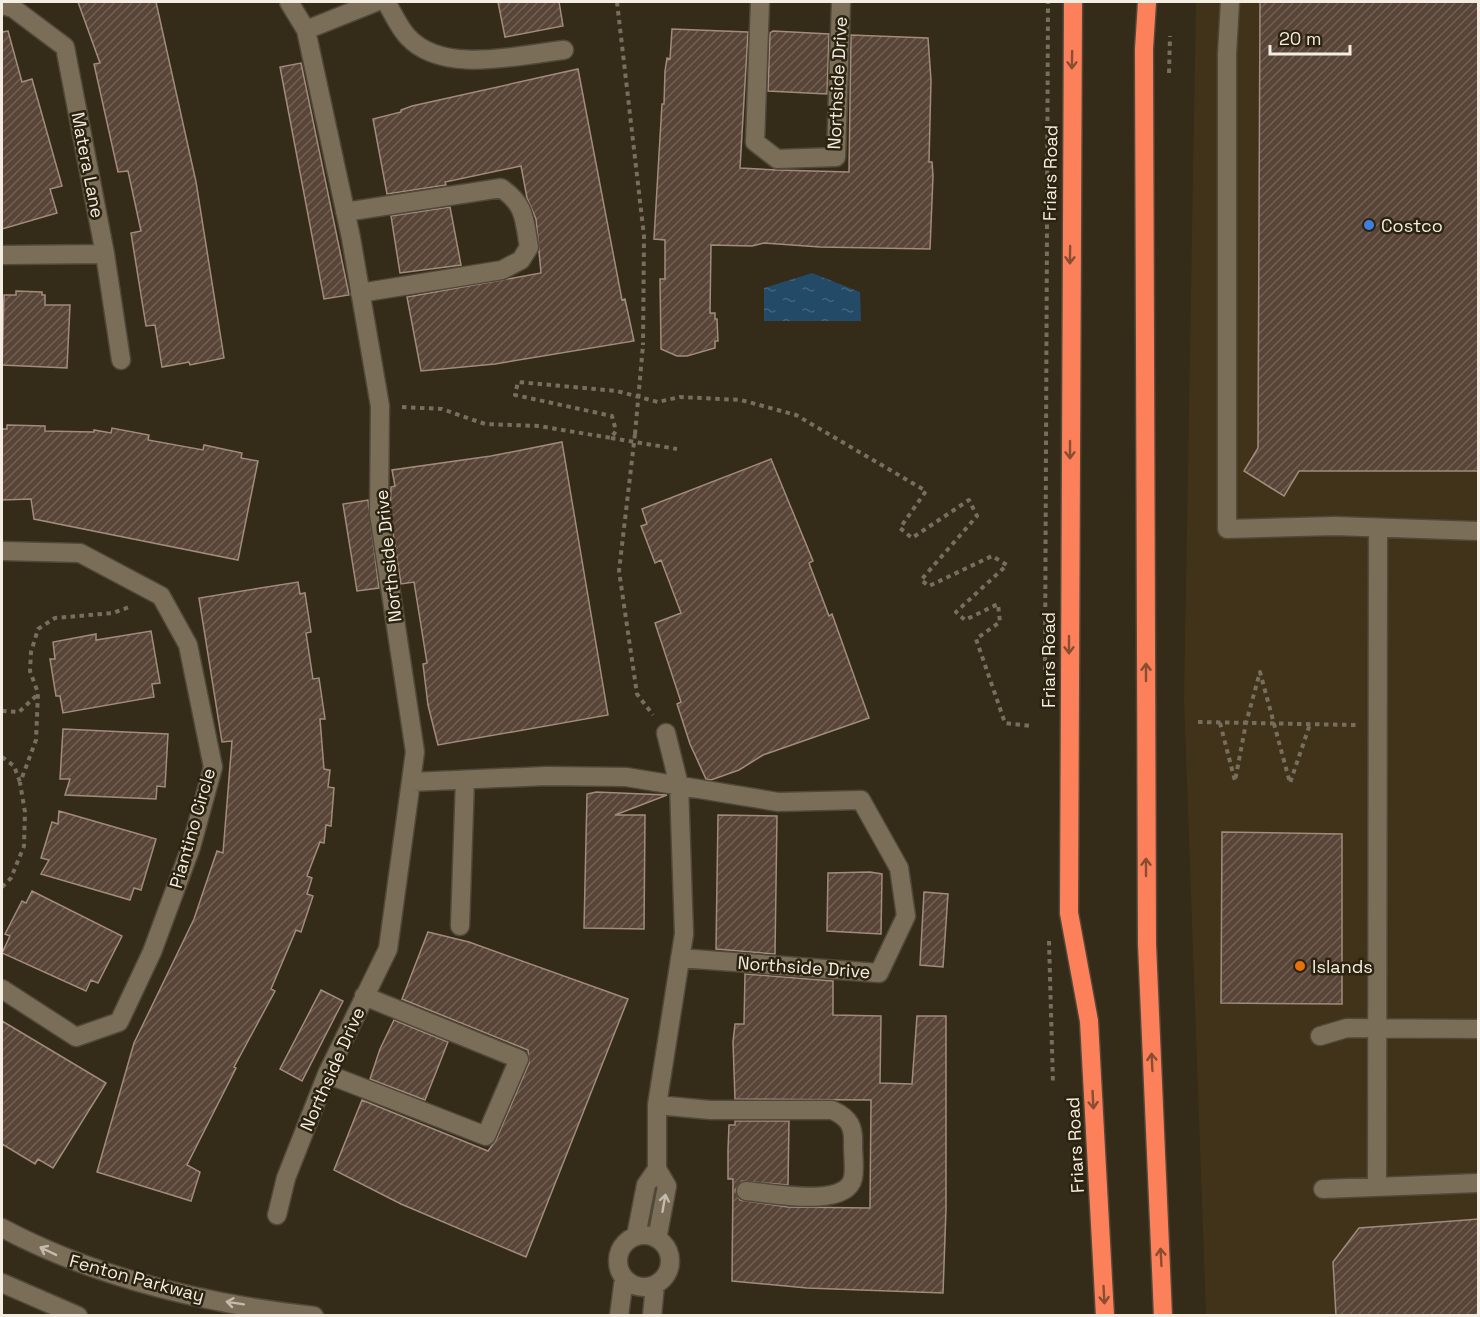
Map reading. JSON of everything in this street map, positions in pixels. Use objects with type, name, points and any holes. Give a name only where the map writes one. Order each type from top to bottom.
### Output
[{"type":"highway","name":"Friars Road","points":[[1073,2],[1069,913],[1089,1021],[1105,1316]]},
{"type":"highway","points":[[1147,2],[1144,49],[1147,944],[1163,1316]]},
{"type":"street","name":"Northside Drive","points":[[277,1215],[286,1178],[327,1074],[388,949],[415,752],[379,513],[380,406],[345,212],[306,30],[288,2]]},
{"type":"street","points":[[306,30],[376,2]]},
{"type":"street","points":[[386,2],[407,37],[430,55],[464,61],[564,50]]},
{"type":"street","name":"Northside Drive","points":[[760,2],[755,142],[777,159],[836,157],[841,2]]},
{"type":"street","points":[[1230,2],[1227,54],[1227,529],[1377,528],[1479,531]]},
{"type":"street","name":"Matera Lane","points":[[2,5],[14,8],[65,47],[105,254],[121,360]]},
{"type":"street","points":[[345,212],[501,188],[514,197],[522,207],[529,248],[521,260],[502,270],[360,293]]},
{"type":"street","points":[[2,255],[105,254]]},
{"type":"street","points":[[1377,528],[1377,1187]]},
{"type":"street","points":[[2,551],[80,552],[161,596]]},
{"type":"street","name":"Piantino Circle","points":[[2,988],[76,1037],[119,1022],[153,952],[190,847],[213,767],[188,645],[161,596]]},
{"type":"street","points":[[657,1239],[667,1186],[657,1169],[657,1106],[684,934],[679,785],[666,733]]},
{"type":"street","name":"Northside Drive","points":[[411,782],[546,776],[626,777],[778,802],[861,800],[900,868],[906,916],[879,973],[680,958]]},
{"type":"street","points":[[460,926],[465,780]]},
{"type":"street","points":[[327,1074],[486,1136],[519,1059],[364,996]]},
{"type":"street","points":[[1320,1035],[1347,1028],[1479,1029]]},
{"type":"street","points":[[657,1106],[710,1110],[832,1110],[846,1117],[854,1131],[853,1180],[843,1193],[826,1197],[746,1191]]},
{"type":"street","points":[[636,1236],[645,1185],[657,1169]]},
{"type":"street","points":[[1323,1189],[1479,1183]]},
{"type":"street","name":"Fenton Parkway","points":[[2,1228],[63,1258],[129,1279],[212,1299],[304,1315]]},
{"type":"street","points":[[645,1235],[657,1239],[667,1248],[670,1265],[667,1273],[655,1285],[639,1287],[624,1278],[620,1271],[619,1254],[628,1240],[636,1236],[645,1235]]},
{"type":"street","points":[[619,1316],[624,1278]]},
{"type":"street","points":[[2,1283],[78,1316]]},
{"type":"street","points":[[652,1316],[655,1285]]},
{"type":"path","points":[[617,2],[644,236],[643,345],[620,579],[637,694],[666,733]]},
{"type":"path","points":[[1045,672],[1048,2]]},
{"type":"path","points":[[1169,80],[1170,24]]},
{"type":"path","points":[[611,438],[616,431],[612,416],[515,395],[518,382],[617,390],[658,402],[680,397],[741,400],[796,415],[926,492],[900,528],[912,537],[969,500],[977,516],[921,580],[929,586],[992,556],[1007,565],[956,612],[965,620],[998,604],[1000,622],[976,639],[1005,723],[1031,726]]},
{"type":"path","points":[[380,406],[442,409],[485,424],[539,426],[676,450]]},
{"type":"path","points":[[20,783],[36,740],[38,693],[30,671],[31,652],[38,629],[55,618],[113,613],[161,596]]},
{"type":"path","points":[[1221,723],[1234,781],[1260,672],[1290,783],[1310,724]]},
{"type":"path","points":[[2,711],[20,712],[38,693]]},
{"type":"path","points":[[1198,722],[1377,726]]},
{"type":"path","points":[[2,757],[14,766],[20,783],[25,812],[24,846],[11,878],[2,887]]},
{"type":"path","points":[[1049,930],[1053,1084]]},
{"type":"shaded area","points":[[1196,2],[1478,2],[1478,1315],[1206,1315],[1184,700]]},
{"type":"water","points":[[812,273],[860,292],[861,321],[764,321],[764,288]]},
{"type":"building","points":[[78,2],[156,2],[196,182],[224,358],[190,365],[189,362],[162,367],[155,325],[146,326],[131,233],[141,231],[128,171],[118,172],[94,64],[100,63]]},
{"type":"building","points":[[498,2],[559,2],[563,26],[505,37]]},
{"type":"building","name":"Costco","points":[[1260,2],[1479,2],[1479,471],[1299,471],[1284,496],[1244,471],[1258,448]]},
{"type":"building","points":[[672,29],[748,32],[740,168],[777,170],[849,172],[851,35],[928,38],[931,80],[929,162],[932,162],[933,176],[930,249],[820,247],[764,243],[752,246],[711,245],[710,313],[715,313],[715,319],[717,319],[718,341],[715,341],[715,348],[687,356],[677,356],[661,349],[660,279],[665,279],[665,240],[654,239],[662,104],[664,104],[667,58],[670,59]]},
{"type":"building","points":[[8,31],[22,82],[32,79],[62,186],[50,189],[57,213],[2,229],[2,32]]},
{"type":"building","points":[[773,31],[829,34],[827,94],[768,91],[770,33]]},
{"type":"building","points":[[301,63],[349,295],[324,299],[280,67]]},
{"type":"building","points":[[578,69],[622,300],[625,299],[634,341],[495,364],[421,371],[407,297],[541,273],[536,219],[527,198],[521,166],[445,182],[446,185],[387,194],[373,119],[401,112],[412,106]]},
{"type":"building","points":[[450,207],[461,265],[400,273],[391,216]]},
{"type":"building","points":[[16,291],[42,292],[42,295],[45,295],[45,305],[70,305],[67,368],[2,365],[4,295],[16,295]]},
{"type":"building","points":[[7,425],[45,426],[45,431],[94,432],[94,430],[111,433],[112,428],[149,435],[148,440],[203,450],[204,445],[242,453],[241,458],[258,461],[238,560],[34,519],[31,499],[2,500],[2,429],[7,429]]},
{"type":"building","points":[[562,442],[608,715],[438,745],[428,705],[423,664],[427,663],[414,582],[401,584],[390,513],[391,487],[395,486],[392,470],[491,456]]},
{"type":"building","points":[[771,459],[813,561],[809,563],[829,616],[832,614],[869,718],[763,755],[739,770],[711,780],[706,779],[690,744],[677,704],[681,702],[655,623],[681,613],[661,560],[655,563],[641,526],[647,524],[642,509]]},
{"type":"building","points":[[368,500],[379,588],[357,591],[343,504]]},
{"type":"building","points":[[298,582],[300,594],[305,593],[311,632],[306,633],[313,679],[319,678],[325,719],[320,719],[324,769],[330,770],[328,787],[334,788],[331,826],[326,825],[324,843],[320,842],[307,876],[312,878],[307,894],[313,896],[301,932],[296,930],[271,989],[275,991],[234,1067],[236,1068],[187,1165],[200,1172],[191,1201],[97,1172],[134,1043],[194,919],[217,851],[223,853],[232,741],[222,742],[199,598]]},
{"type":"building","points":[[151,631],[160,683],[152,684],[154,697],[63,713],[60,696],[56,696],[50,659],[55,659],[53,642],[96,634],[96,640]]},
{"type":"building","points":[[63,729],[168,734],[165,787],[157,786],[156,799],[65,795],[70,779],[60,779]]},
{"type":"building","points":[[596,792],[667,795],[615,815],[645,815],[644,929],[584,928],[587,794]]},
{"type":"building","points":[[59,811],[156,839],[141,890],[134,888],[130,900],[41,874],[49,860],[41,858],[52,822],[58,824]]},
{"type":"building","points":[[718,815],[777,816],[775,954],[716,949]]},
{"type":"building","points":[[1222,832],[1342,834],[1342,1004],[1221,1003]]},
{"type":"building","points":[[828,873],[882,874],[881,934],[827,931]]},
{"type":"building","points":[[32,891],[122,936],[98,983],[91,980],[86,991],[2,953],[10,936],[5,934],[22,901],[26,903]]},
{"type":"building","points":[[924,892],[948,894],[943,967],[920,965]]},
{"type":"building","points":[[428,932],[469,942],[628,999],[526,1257],[401,1204],[334,1170],[362,1100],[488,1151],[496,1140],[529,1063],[528,1050],[402,999]]},
{"type":"building","points":[[745,974],[833,981],[833,1015],[881,1016],[880,1083],[912,1084],[917,1016],[946,1016],[946,1209],[943,1293],[807,1288],[732,1281],[733,1179],[728,1179],[728,1150],[729,1125],[735,1125],[735,1121],[789,1121],[788,1185],[742,1181],[735,1190],[740,1200],[788,1207],[870,1208],[871,1100],[735,1099],[733,1042],[735,1024],[744,1024]]},
{"type":"building","points":[[321,990],[343,1001],[302,1081],[280,1069]]},
{"type":"building","points":[[394,1020],[448,1042],[425,1100],[370,1079],[380,1049]]},
{"type":"building","points":[[2,1021],[106,1083],[53,1168],[38,1159],[35,1164],[2,1144]]},
{"type":"building","points":[[1479,1219],[1479,1316],[1336,1316],[1333,1262],[1359,1228]]},
{"type":"place","name":"Costco","points":[[1369,225]]},
{"type":"place","name":"Islands","points":[[1300,966]]}]
